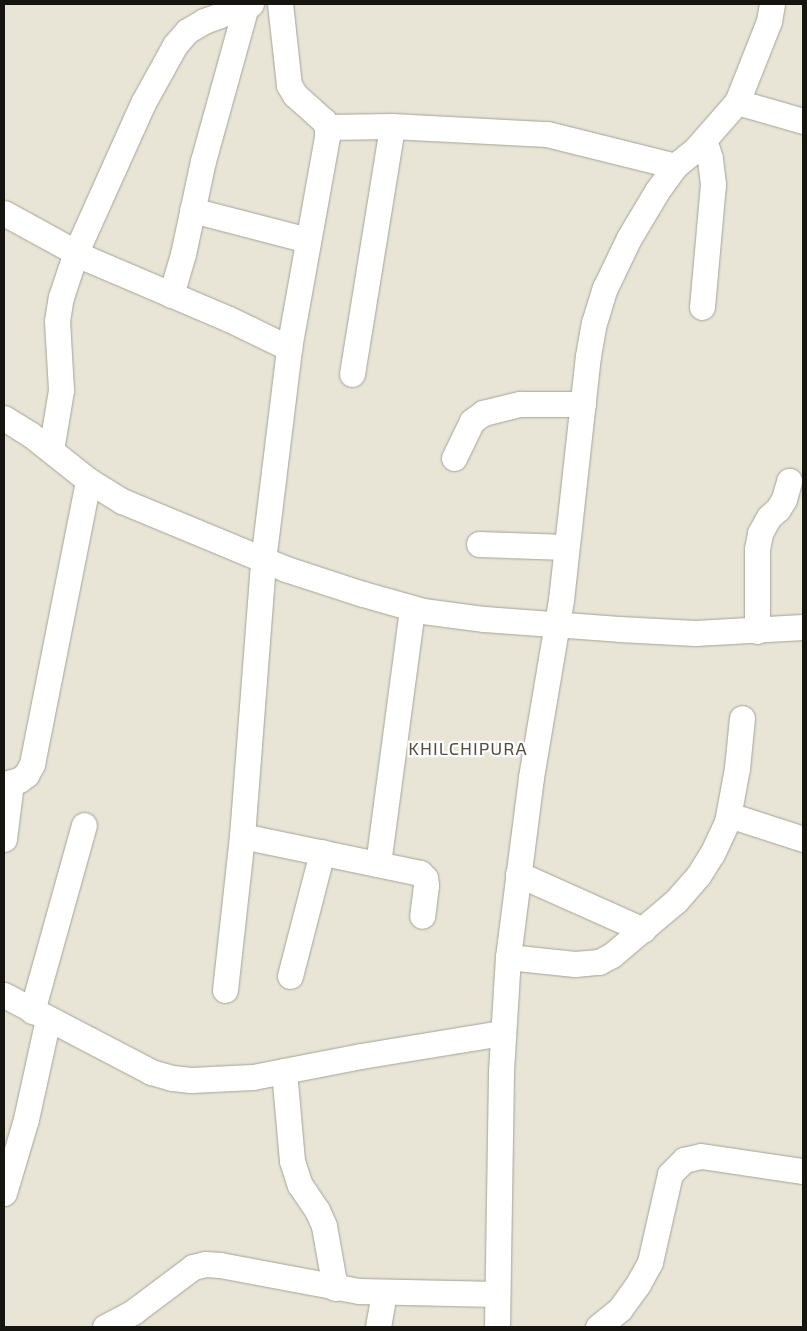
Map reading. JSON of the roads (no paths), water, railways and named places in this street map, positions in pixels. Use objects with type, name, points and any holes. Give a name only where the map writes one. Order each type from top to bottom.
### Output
[{"type":"street","points":[[225,990],[242,836],[263,561],[289,348],[326,148],[327,127],[316,113],[295,95],[289,85],[280,4]]},
{"type":"street","points":[[497,1327],[502,1033],[508,957],[531,777],[557,625],[588,356],[605,288],[629,238],[657,191],[675,166],[704,140],[737,102],[769,21],[772,4]]},
{"type":"street","points":[[171,295],[183,254],[203,161],[248,5]]},
{"type":"street","points":[[51,450],[61,390],[57,321],[61,297],[76,252],[143,103],[175,45],[188,32],[204,21],[248,5]]},
{"type":"street","points":[[737,102],[803,121]]},
{"type":"street","points":[[327,127],[392,126],[547,134],[675,166]]},
{"type":"street","points":[[352,374],[392,126]]},
{"type":"street","points":[[702,307],[713,184],[710,158],[704,140]]},
{"type":"street","points":[[192,210],[308,240]]},
{"type":"street","points":[[4,213],[76,252],[289,348]]},
{"type":"street","points":[[454,458],[472,421],[483,413],[520,404],[583,404]]},
{"type":"street","points":[[4,418],[51,450],[88,480],[122,502],[263,561],[412,608],[484,619],[695,633],[803,627]]},
{"type":"street","points":[[4,840],[7,784],[26,775],[32,764],[88,480]]},
{"type":"street","points":[[757,631],[757,549],[760,533],[769,517],[778,510],[784,500],[789,481]]},
{"type":"street","points":[[479,544],[566,547]]},
{"type":"street","points":[[378,864],[412,608]]},
{"type":"street","points":[[508,957],[575,964],[594,963],[612,955],[676,901],[698,876],[712,854],[729,815],[737,768],[742,718]]},
{"type":"street","points":[[729,815],[803,838]]},
{"type":"street","points":[[4,1193],[26,1119],[40,1015],[84,825]]},
{"type":"street","points":[[242,836],[420,873],[425,878],[422,916]]},
{"type":"street","points":[[290,976],[322,852]]},
{"type":"street","points":[[518,874],[643,930]]},
{"type":"street","points":[[4,995],[151,1072],[172,1078],[226,1080],[502,1033]]},
{"type":"street","points":[[284,1071],[292,1161],[300,1185],[317,1210],[324,1226],[335,1288]]},
{"type":"street","points":[[598,1327],[620,1309],[650,1262],[670,1174],[684,1160],[701,1156],[803,1171]]},
{"type":"street","points":[[105,1327],[133,1312],[192,1268],[205,1264],[220,1265],[335,1288],[384,1293],[497,1294]]},
{"type":"street","points":[[378,1327],[384,1293]]},
{"type":"district","name":"KHILCHIPURA","points":[[468,748]]}]
